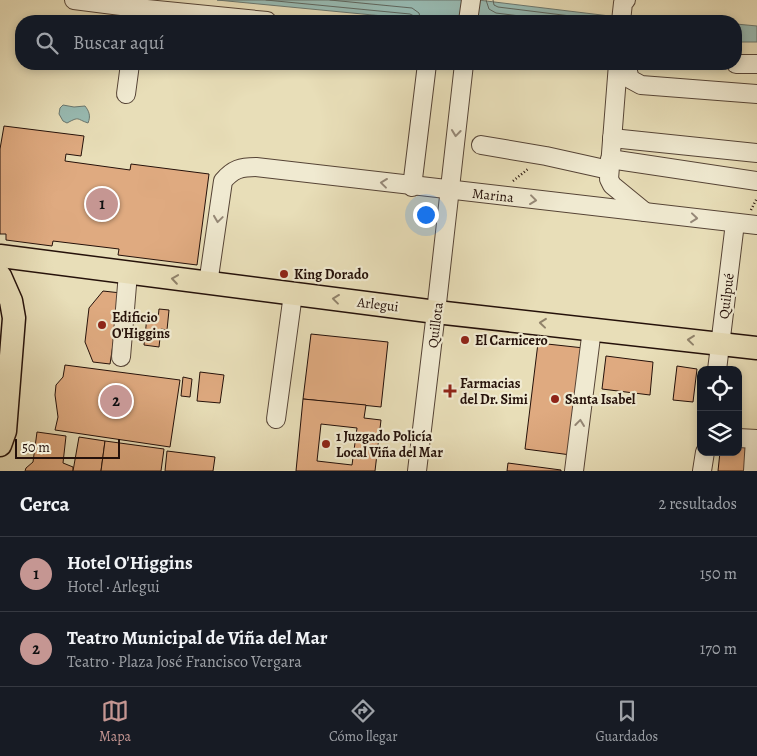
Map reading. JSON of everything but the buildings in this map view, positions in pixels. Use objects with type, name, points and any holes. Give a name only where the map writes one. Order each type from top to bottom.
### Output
[{"type":"main road","name":"Arlegui","points":[[0,256],[436,312],[757,348]]},
{"type":"main road","points":[[0,276],[11,301],[14,318],[5,431],[0,445]]},
{"type":"street","points":[[74,0],[136,15]]},
{"type":"street","points":[[469,15],[471,0]]},
{"type":"street","points":[[623,15],[625,2]]},
{"type":"street","points":[[742,64],[757,64]]},
{"type":"street","points":[[126,94],[129,70]]},
{"type":"street","points":[[412,187],[426,70]]},
{"type":"street","name":"Quillota","points":[[417,471],[463,70]]},
{"type":"street","points":[[618,70],[609,179],[612,186],[646,213]]},
{"type":"street","points":[[628,70],[630,79],[640,85],[757,94]]},
{"type":"street","points":[[612,138],[757,153]]},
{"type":"street","points":[[481,145],[609,165],[757,180]]},
{"type":"street","name":"Marina","points":[[208,284],[223,181],[230,173],[240,167],[256,167],[412,187],[450,185],[493,195],[757,225]]},
{"type":"street","name":"Quilpué","points":[[717,366],[735,223]]},
{"type":"street","points":[[121,357],[128,273]]},
{"type":"street","points":[[276,419],[293,294]]},
{"type":"street","points":[[574,471],[592,329]]},
{"type":"street","points":[[750,439],[753,471]]},
{"type":"street","points":[[702,471],[704,456]]},
{"type":"path","points":[[493,195],[546,156]]},
{"type":"water","points":[[217,0],[478,0],[602,15],[373,15]]},
{"type":"water","points":[[742,25],[757,26],[757,42],[742,42]]},
{"type":"water","points":[[63,105],[85,106],[89,114],[88,123],[78,119],[67,123],[63,121],[59,114],[60,108]]},
{"type":"place","name":"Hotel O'Higgins","points":[[102,204]]},
{"type":"place","name":"King Dorado","points":[[284,274]]},
{"type":"place","name":"Edificio O'Higgins","points":[[102,325]]},
{"type":"place","name":"El Carnicero","points":[[465,340]]},
{"type":"place","name":"Farmacias del Dr. Simi","points":[[450,391]]},
{"type":"place","name":"Santa Isabel","points":[[555,399]]},
{"type":"place","name":"Teatro Municipal de Viña del Mar","points":[[116,401]]},
{"type":"place","name":"1 Juzgado Policía Local Viña del Mar","points":[[326,444]]}]
